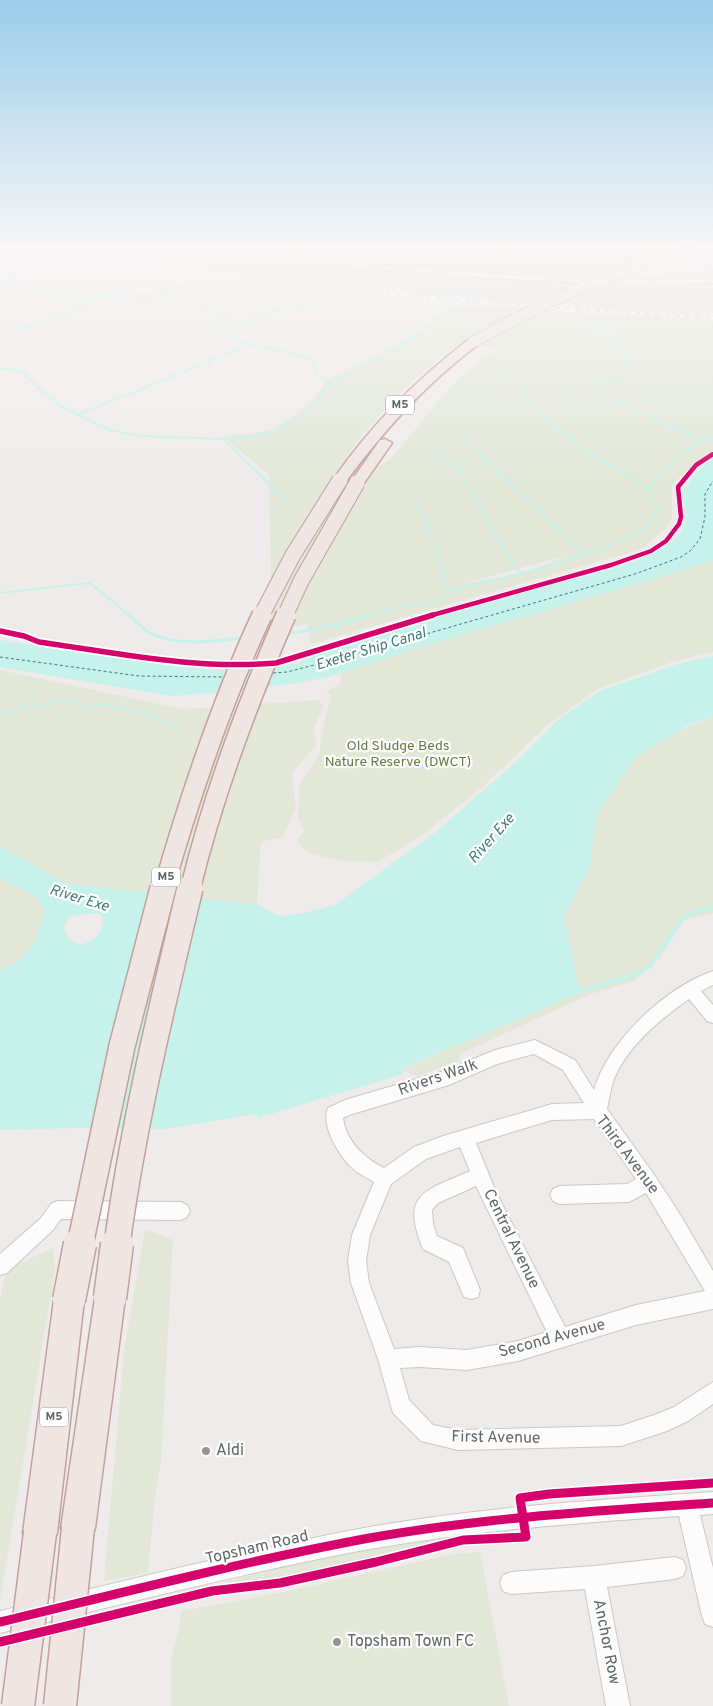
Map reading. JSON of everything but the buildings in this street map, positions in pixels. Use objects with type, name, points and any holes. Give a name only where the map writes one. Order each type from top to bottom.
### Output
[{"type":"highway","name":"M5","points":[[18,1706],[69,1300],[89,1197],[149,933],[177,838],[212,734],[244,654],[280,579],[349,481],[385,422],[416,388],[447,361],[472,342],[504,324]]},
{"type":"highway","name":"M5","points":[[60,1706],[78,1528],[123,1202],[153,1044],[202,840],[237,735],[271,648],[349,481],[398,426],[438,386],[489,346],[528,324]]},
{"type":"street","points":[[598,1111],[608,1073],[624,1048],[657,1014],[713,977]]},
{"type":"street","points":[[691,990],[713,1016]]},
{"type":"street","name":"Rivers Walk","points":[[385,1178],[363,1166],[352,1155],[333,1122],[334,1114],[345,1108],[449,1076],[495,1057],[536,1047],[569,1065],[598,1111]]},
{"type":"street","name":"Third Avenue","points":[[385,1178],[420,1153],[465,1137],[552,1112],[598,1111],[649,1182],[675,1222],[696,1262],[713,1287]]},
{"type":"street","name":"Central Avenue","points":[[465,1137],[480,1176],[561,1339]]},
{"type":"street","points":[[471,1290],[456,1255],[430,1242],[424,1224],[423,1206],[432,1197],[480,1176]]},
{"type":"street","name":"First Avenue","points":[[385,1178],[362,1235],[356,1261],[360,1283],[388,1359],[400,1406],[428,1434],[458,1440],[621,1436],[660,1424],[681,1414],[713,1392]]},
{"type":"street","points":[[559,1195],[629,1193],[649,1182]]},
{"type":"street","points":[[0,1266],[46,1224],[57,1210],[181,1211]]},
{"type":"street","name":"Second Avenue","points":[[388,1359],[420,1357],[467,1360],[518,1351],[636,1315],[713,1299]]},
{"type":"street","name":"Topsham Road","points":[[0,1622],[258,1560],[365,1540],[462,1524],[553,1514],[713,1503]]},
{"type":"street","points":[[687,1504],[713,1616]]},
{"type":"street","points":[[511,1583],[594,1577],[675,1568]]},
{"type":"street","name":"Anchor Row","points":[[594,1577],[618,1706]]},
{"type":"green space","points":[[428,324],[713,324],[713,451],[694,463],[672,485],[672,517],[666,528],[642,549],[311,644],[307,624],[272,631],[269,474],[221,436],[270,430],[311,403],[327,380],[406,340]],"holes":[[[465,340],[497,349],[457,379],[390,460],[377,467],[366,484],[333,479],[360,439],[391,402],[445,354]],[[572,554],[523,573],[463,584]]]},
{"type":"green space","name":"Old Sludge Beds Nature Reserve (DWCT)","points":[[713,560],[713,652],[675,661],[598,689],[547,725],[479,790],[422,835],[378,862],[342,861],[312,854],[302,848],[297,840],[305,831],[298,818],[299,785],[320,752],[321,736],[331,696],[326,692],[341,684],[340,672]]},
{"type":"green space","points":[[0,670],[183,709],[319,700],[324,706],[313,730],[317,744],[292,773],[296,809],[283,837],[261,842],[257,904],[74,885],[61,881],[0,846]]},
{"type":"green space","points":[[713,716],[713,913],[683,920],[660,958],[634,981],[591,994],[460,1054],[459,1061],[417,1076],[401,1070],[442,1052],[577,797],[666,737]]},
{"type":"green space","points":[[0,878],[36,897],[45,911],[35,940],[26,954],[11,965],[0,970]]},
{"type":"green space","points":[[145,1229],[173,1240],[161,1461],[155,1496],[148,1573],[104,1581],[124,1350]]},
{"type":"green space","points":[[53,1248],[55,1271],[0,1601],[0,1300],[6,1270]]},
{"type":"green space","points":[[434,1537],[436,1543],[265,1581],[230,1584],[229,1581],[280,1568]]},
{"type":"green space","name":"Topsham Town FC","points":[[480,1552],[509,1706],[171,1706],[171,1658],[180,1625],[181,1611],[284,1592],[453,1554]]},
{"type":"water","name":"Exeter Ship Canal","points":[[713,459],[713,560],[427,645],[324,678],[212,693],[171,696],[0,667],[0,640],[194,665],[277,666],[295,664],[304,660],[304,656],[510,595],[608,570],[658,552],[677,537],[684,525],[683,490],[701,468]]},
{"type":"water","name":"River Exe","points":[[713,656],[713,716],[687,726],[635,758],[596,816],[590,867],[564,917],[580,993],[401,1069],[403,1074],[258,1118],[256,1114],[165,1129],[81,1128],[0,1130],[0,970],[11,965],[26,954],[35,940],[45,911],[36,897],[0,878],[0,846],[61,881],[74,885],[257,904],[279,916],[304,913],[335,905],[437,831],[518,760],[560,718],[602,690],[678,664]],"holes":[[[97,913],[103,915],[100,931],[91,940],[81,945],[69,939],[64,928],[68,917]]]},
{"type":"water","points":[[53,701],[79,701],[88,706],[105,704],[147,712],[170,723],[198,729],[167,724],[151,716],[106,706],[90,708],[82,703],[51,703],[49,706],[40,707],[30,703],[13,713],[0,715],[0,713],[11,711],[30,702],[41,706]]},
{"type":"waterway","points":[[0,338],[38,324]]},
{"type":"waterway","points":[[229,324],[216,332],[251,344]]},
{"type":"waterway","points":[[335,381],[400,346],[431,324]]},
{"type":"waterway","points":[[593,324],[634,360],[627,364],[622,377],[601,381],[597,388],[598,393],[602,397],[625,404],[634,412],[657,418],[676,429],[692,435],[699,442]]},
{"type":"waterway","points":[[78,414],[251,344]]},
{"type":"waterway","points":[[251,344],[306,357],[317,369],[316,374],[327,380],[335,381]]},
{"type":"waterway","points":[[0,369],[12,369],[23,372],[61,406],[78,414]]},
{"type":"waterway","points":[[505,375],[515,377],[536,407],[564,434],[605,463],[649,488]]},
{"type":"waterway","points":[[223,439],[257,436],[277,430],[292,421],[314,403],[335,381]]},
{"type":"waterway","points":[[78,414],[110,430],[141,436],[223,439]]},
{"type":"waterway","points":[[464,438],[584,554]]},
{"type":"waterway","points":[[649,488],[662,472],[685,451],[713,438]]},
{"type":"waterway","points":[[223,439],[286,500]]},
{"type":"waterway","points":[[434,450],[449,461],[463,476],[506,553],[520,572]]},
{"type":"waterway","points":[[449,591],[559,563],[620,541],[642,529],[654,517],[656,506],[649,488]]},
{"type":"waterway","points":[[414,502],[424,516],[449,591]]},
{"type":"waterway","points":[[0,593],[90,583],[130,616]]},
{"type":"waterway","points":[[365,616],[405,605],[436,602],[449,591]]},
{"type":"waterway","points":[[129,615],[150,633],[172,640],[196,642],[244,638]]},
{"type":"waterway","points":[[287,634],[336,625],[370,615]]},
{"type":"waterway","points":[[576,992],[637,974],[650,966],[683,918],[697,911],[713,907]]},
{"type":"ferry route","points":[[273,673],[287,672],[353,655],[635,574],[681,557],[690,551],[700,539],[705,517],[705,494],[713,481]]},
{"type":"ferry route","points":[[0,657],[139,676],[226,677]]},
{"type":"cycle path","points":[[0,631],[24,636],[39,642],[171,661],[253,665],[276,663],[453,609],[611,565],[651,551],[666,541],[679,524],[681,517],[678,487],[696,465],[713,454]]},
{"type":"cycle path","points":[[0,1642],[212,1591],[280,1583],[376,1562],[463,1540],[526,1537],[520,1498],[549,1494],[713,1483]]},
{"type":"cycle path","points":[[0,1622],[258,1561],[365,1539],[462,1524],[553,1514],[713,1503]]},
{"type":"place","name":"Aldi","points":[[206,1451]]},
{"type":"place","name":"Topsham Town FC","points":[[337,1642]]}]
